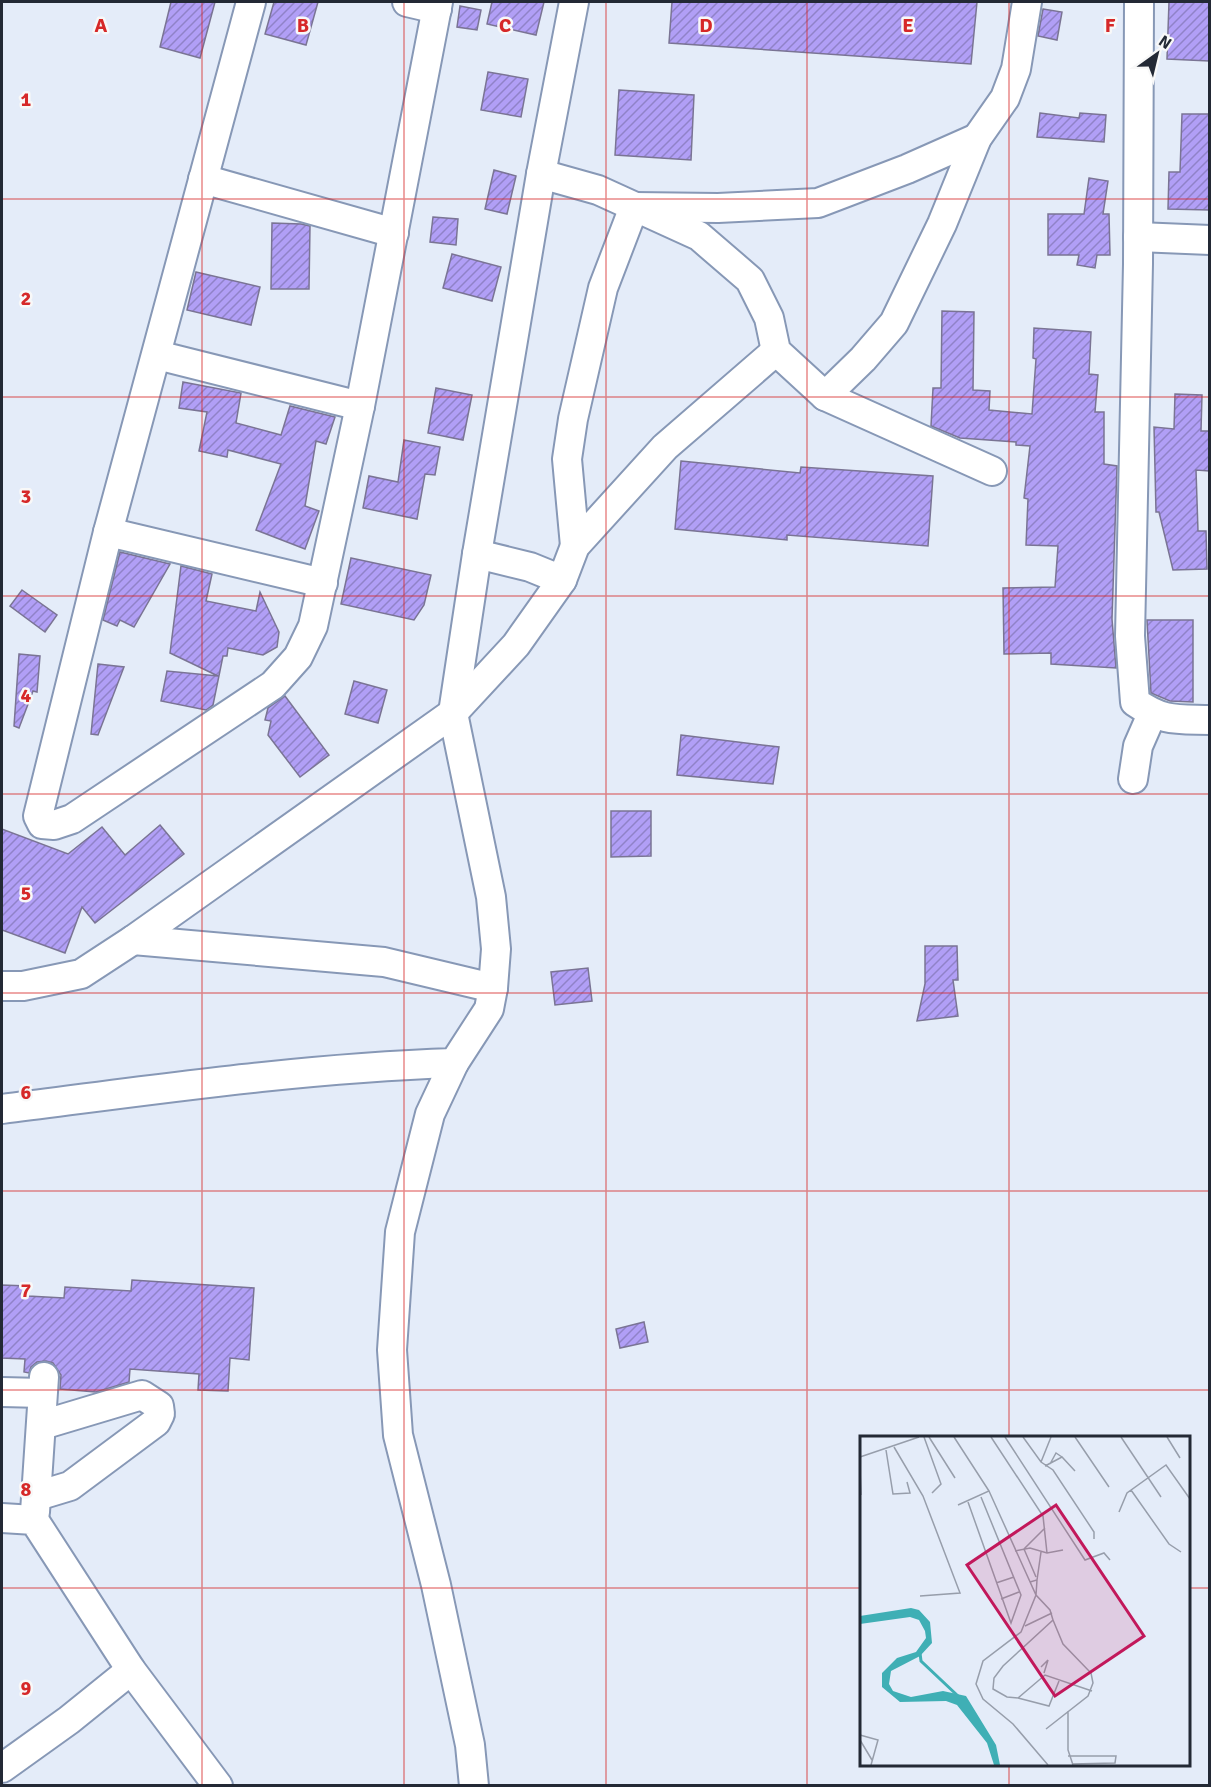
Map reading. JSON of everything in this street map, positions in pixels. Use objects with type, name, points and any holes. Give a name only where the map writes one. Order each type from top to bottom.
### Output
[{"type":"street","points":[[251,2],[108,532],[38,816],[42,825],[54,825],[72,819],[273,685],[298,657],[313,626],[360,406],[438,5],[407,2]]},
{"type":"street","points":[[474,1785],[470,1745],[436,1585],[398,1436],[392,1350],[400,1232],[430,1114],[454,1063],[489,1009],[493,988],[496,949],[491,897],[453,713],[477,554],[541,174],[574,2]]},
{"type":"street","points":[[825,396],[863,359],[894,323],[942,225],[977,138],[1005,98],[1016,69],[1028,2]]},
{"type":"street","points":[[1139,2],[1138,237],[1130,636],[1135,702],[1152,714],[1168,719],[1209,720]]},
{"type":"street","points":[[634,207],[718,208],[819,203],[907,169],[977,138]]},
{"type":"street","points":[[541,174],[598,190],[699,236],[750,280],[770,318],[776,351],[825,396],[992,471]]},
{"type":"street","points":[[203,179],[393,233]]},
{"type":"street","points":[[575,546],[567,459],[573,419],[603,288],[634,207]]},
{"type":"street","points":[[1138,237],[1209,240]]},
{"type":"street","points":[[2,986],[23,986],[81,974],[133,940],[453,713],[516,645],[562,580],[575,546],[665,447],[776,351]]},
{"type":"street","points":[[157,355],[360,406]]},
{"type":"street","points":[[108,532],[323,583]]},
{"type":"street","points":[[477,554],[530,567],[562,580]]},
{"type":"street","points":[[1133,778],[1138,746],[1152,714]]},
{"type":"street","points":[[133,940],[384,962],[493,988]]},
{"type":"street","points":[[2,1110],[264,1076],[377,1065],[454,1063]]},
{"type":"street","points":[[2,1392],[43,1385],[35,1508],[131,1670],[218,1785]]},
{"type":"street","points":[[2,1518],[35,1508],[70,1486],[156,1422],[159,1406],[142,1395],[42,1425]]},
{"type":"street","points":[[2,1768],[69,1720],[131,1670]]},
{"type":"building","points":[[171,2],[215,2],[200,58],[160,47]]},
{"type":"building","points":[[274,2],[318,2],[306,45],[265,34]]},
{"type":"building","points":[[492,2],[544,2],[536,35],[487,24]]},
{"type":"building","points":[[672,2],[977,2],[971,64],[669,43]]},
{"type":"building","points":[[1169,2],[1209,2],[1209,61],[1167,59]]},
{"type":"building","points":[[460,6],[481,10],[477,30],[457,27]]},
{"type":"building","points":[[1043,9],[1062,12],[1057,40],[1038,36]]},
{"type":"building","points":[[488,72],[528,79],[521,117],[481,110]]},
{"type":"building","points":[[619,90],[694,95],[691,160],[615,155]]},
{"type":"building","points":[[1040,113],[1079,118],[1080,113],[1106,115],[1104,142],[1037,137]]},
{"type":"building","points":[[1182,114],[1209,114],[1209,210],[1168,209],[1169,172],[1180,172]]},
{"type":"building","points":[[494,170],[516,176],[507,214],[485,209]]},
{"type":"building","points":[[1089,178],[1108,181],[1103,214],[1109,214],[1110,255],[1097,255],[1095,268],[1077,265],[1079,255],[1048,255],[1048,214],[1084,214]]},
{"type":"building","points":[[433,217],[458,219],[456,245],[430,242]]},
{"type":"building","points":[[272,223],[310,226],[309,289],[271,289]]},
{"type":"building","points":[[452,254],[501,267],[492,301],[443,288]]},
{"type":"building","points":[[196,272],[260,287],[251,325],[187,310]]},
{"type":"building","points":[[942,311],[974,312],[973,390],[990,391],[989,410],[1032,414],[1036,359],[1033,358],[1034,328],[1091,332],[1089,374],[1098,375],[1095,412],[1104,412],[1104,464],[1117,466],[1112,619],[1116,668],[1051,664],[1051,653],[1004,654],[1003,588],[1055,587],[1058,546],[1026,545],[1028,499],[1024,498],[1030,446],[1016,445],[1016,442],[960,438],[931,426],[933,388],[941,388]]},
{"type":"building","points":[[183,382],[241,393],[236,423],[281,435],[290,406],[335,417],[326,444],[316,441],[305,506],[319,511],[305,549],[256,530],[281,464],[228,450],[227,457],[199,451],[207,412],[179,408]]},
{"type":"building","points":[[436,388],[472,395],[463,440],[428,433]]},
{"type":"building","points":[[1175,394],[1202,395],[1201,431],[1209,431],[1209,471],[1196,470],[1198,531],[1206,531],[1207,569],[1173,570],[1159,512],[1156,512],[1154,427],[1174,429]]},
{"type":"building","points":[[404,440],[440,447],[435,475],[425,474],[417,519],[363,508],[369,476],[398,482]]},
{"type":"building","points":[[681,461],[800,473],[801,467],[933,476],[928,546],[787,535],[787,540],[675,529]]},
{"type":"building","points":[[120,552],[170,564],[134,627],[120,620],[117,626],[103,620]]},
{"type":"building","points":[[351,558],[431,575],[424,605],[414,620],[341,604]]},
{"type":"building","points":[[181,566],[212,574],[206,601],[256,611],[260,592],[279,632],[277,647],[263,655],[228,648],[227,656],[223,656],[213,705],[206,710],[161,701],[167,671],[218,676],[170,653]]},
{"type":"building","points":[[22,590],[57,615],[45,632],[10,606]]},
{"type":"building","points":[[1147,620],[1193,620],[1193,702],[1170,701],[1151,693]]},
{"type":"building","points":[[19,654],[40,656],[37,692],[33,691],[19,728],[14,726]]},
{"type":"building","points":[[98,664],[124,667],[98,735],[91,734]]},
{"type":"building","points":[[354,681],[387,690],[378,723],[345,714]]},
{"type":"building","points":[[285,696],[329,755],[300,777],[268,735],[271,721],[265,720],[268,708]]},
{"type":"building","points":[[681,735],[779,747],[773,784],[677,775]]},
{"type":"building","points":[[611,811],[651,811],[651,856],[611,857]]},
{"type":"building","points":[[160,825],[184,854],[95,923],[82,907],[65,953],[2,930],[2,829],[68,854],[102,827],[125,855]]},
{"type":"building","points":[[925,946],[957,946],[958,980],[953,980],[958,1016],[917,1021],[925,984]]},
{"type":"building","points":[[588,968],[592,1001],[555,1005],[551,972]]},
{"type":"building","points":[[132,1280],[254,1288],[249,1360],[230,1358],[228,1391],[198,1390],[199,1374],[130,1369],[129,1382],[96,1392],[60,1389],[61,1375],[53,1363],[37,1362],[31,1367],[29,1373],[24,1372],[25,1359],[2,1358],[2,1285],[28,1286],[28,1296],[64,1298],[65,1287],[131,1291]]},
{"type":"building","points":[[644,1322],[648,1342],[620,1348],[616,1329]]}]
